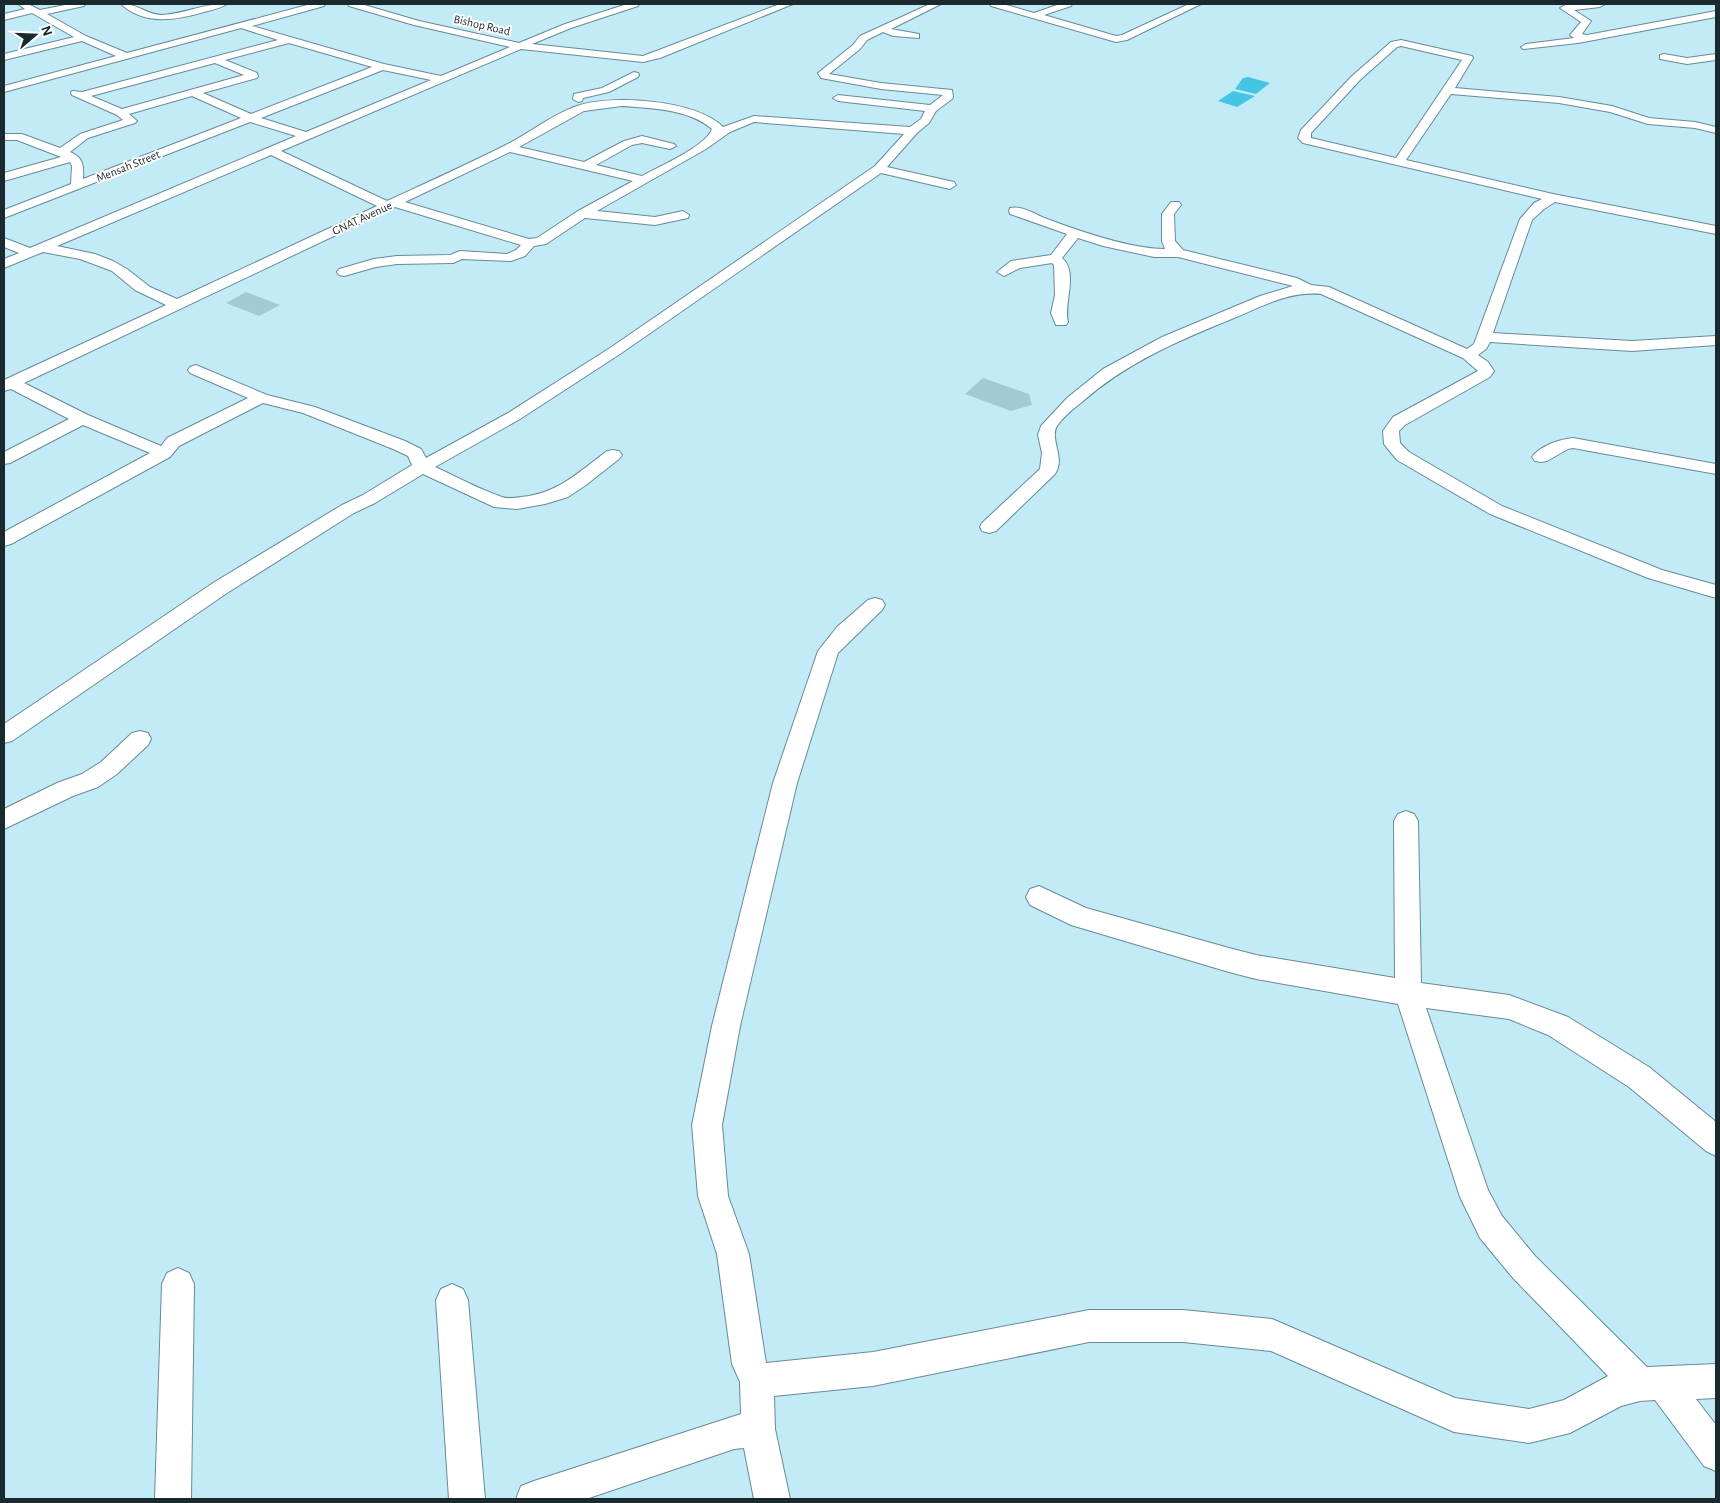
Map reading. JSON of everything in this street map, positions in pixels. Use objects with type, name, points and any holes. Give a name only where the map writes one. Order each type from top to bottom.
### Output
[{"type":"street","points":[[22,4],[83,38],[125,56]]},
{"type":"street","points":[[4,17],[80,4]]},
{"type":"street","points":[[126,4],[151,16],[160,17],[222,4]]},
{"type":"street","points":[[4,89],[321,4]]},
{"type":"street","name":"Bishop Road","points":[[352,4],[417,23],[520,46],[642,59],[788,4]]},
{"type":"street","points":[[4,264],[568,26],[635,4]]},
{"type":"street","points":[[4,735],[220,588],[348,508],[369,499],[514,416],[615,351],[879,169],[913,131],[925,121],[932,109],[948,97],[948,92],[880,86],[823,75],[856,47],[863,38],[937,4]]},
{"type":"street","points":[[994,4],[1116,39],[1124,38],[1196,4]]},
{"type":"street","points":[[1033,16],[1068,4]]},
{"type":"street","points":[[1586,38],[1575,35],[1586,21],[1565,8],[1600,4]]},
{"type":"street","points":[[1526,47],[1586,38],[1714,9]]},
{"type":"street","points":[[243,26],[382,67],[442,79]]},
{"type":"street","points":[[884,29],[893,33],[916,36]]},
{"type":"street","points":[[4,57],[83,38]]},
{"type":"street","points":[[81,95],[288,40]]},
{"type":"street","points":[[1399,162],[1448,91],[1468,58],[1415,45],[1397,43],[1356,78],[1305,132],[1304,138],[1307,141],[1553,198],[1716,230]]},
{"type":"street","points":[[478,53],[496,56]]},
{"type":"street","points":[[1664,57],[1687,61],[1716,57]]},
{"type":"street","points":[[121,113],[253,76],[217,60]]},
{"type":"street","name":"Mensah Street","points":[[4,214],[382,67]]},
{"type":"street","points":[[589,107],[578,99],[578,96],[605,90],[634,75]]},
{"type":"street","points":[[44,79],[121,113],[131,122],[84,136],[60,152]]},
{"type":"street","points":[[1448,91],[1559,100],[1612,109],[1648,121],[1695,125],[1716,130]]},
{"type":"street","points":[[193,93],[252,119],[307,136]]},
{"type":"street","points":[[838,98],[932,109]]},
{"type":"street","name":"GNAT Avenue","points":[[8,384],[509,148],[570,112],[589,107],[622,103],[657,105],[706,118],[718,128],[715,136]]},
{"type":"street","points":[[272,151],[391,204],[529,243],[541,241],[583,214],[702,147],[715,136],[754,118],[913,131]]},
{"type":"street","points":[[4,137],[18,136],[73,157],[78,166],[77,186]]},
{"type":"street","points":[[586,166],[628,143],[642,139],[670,146]]},
{"type":"street","points":[[509,148],[644,180]]},
{"type":"street","points":[[4,177],[73,157]]},
{"type":"street","points":[[879,169],[950,184]]},
{"type":"street","points":[[1468,355],[1481,346],[1526,219],[1538,206],[1553,198]]},
{"type":"street","points":[[1175,206],[1168,214],[1171,225],[1167,237],[1169,245],[1178,253]]},
{"type":"street","points":[[1015,211],[1108,244],[1154,253],[1178,253],[1324,290],[1468,355],[1482,365],[1486,371],[1484,374],[1399,421],[1391,431],[1392,444],[1403,456],[1496,510],[1655,574],[1716,592]]},
{"type":"street","points":[[583,214],[654,221],[683,215]]},
{"type":"street","points":[[1004,272],[1016,264],[1055,259],[1075,232]]},
{"type":"street","points":[[4,242],[36,251],[80,254],[102,261],[119,269],[134,283],[148,292],[177,304]]},
{"type":"street","points":[[344,272],[374,263],[397,260],[434,260],[453,258],[460,255],[515,257],[523,252],[529,243]]},
{"type":"street","points":[[1055,259],[1061,264],[1063,274],[1062,303],[1058,313],[1061,322]]},
{"type":"street","points":[[989,527],[1049,470],[1050,451],[1045,437],[1048,427],[1084,390],[1118,364],[1167,340],[1277,293],[1307,287]]},
{"type":"street","points":[[1484,337],[1632,346],[1716,341]]},
{"type":"street","points":[[196,370],[261,398],[308,410],[399,446],[415,453],[422,467],[500,502],[512,504],[533,502],[568,490],[613,455]]},
{"type":"street","points":[[8,384],[82,419],[164,453]]},
{"type":"street","points":[[4,540],[164,453],[172,442],[261,398]]},
{"type":"street","points":[[4,459],[82,419]]},
{"type":"street","points":[[1540,458],[1564,444],[1573,443],[1716,469]]},
{"type":"street","points":[[772,1499],[758,1429],[757,1381],[749,1364],[733,1254],[713,1196],[707,1125],[726,1026],[791,764],[828,651],[836,639],[875,605]]},
{"type":"street","points":[[4,820],[65,789],[90,781],[109,768],[140,739]]},
{"type":"street","points":[[1406,822],[1408,993],[1475,1197],[1491,1227],[1524,1267],[1652,1384],[1716,1454]]},
{"type":"street","points":[[1039,898],[1080,917],[1256,967],[1408,993],[1509,1007],[1558,1026],[1638,1077],[1716,1142]]},
{"type":"street","points":[[174,1499],[178,1284]]},
{"type":"street","points":[[452,1300],[467,1499]]},
{"type":"street","points":[[757,1381],[873,1369],[1089,1326],[1182,1326],[1272,1335],[1454,1414],[1530,1426],[1570,1416],[1615,1390],[1652,1384],[1716,1381]]},
{"type":"street","points":[[534,1499],[734,1432],[758,1429]]},
{"type":"water","points":[[1248,77],[1270,83],[1256,94],[1235,89],[1243,78]]},
{"type":"water","points":[[1233,91],[1255,96],[1237,107],[1218,101]]},
{"type":"building","points":[[246,292],[280,305],[259,316],[226,303]]},
{"type":"building","points":[[983,378],[1029,394],[1032,405],[1011,411],[965,394]]}]
